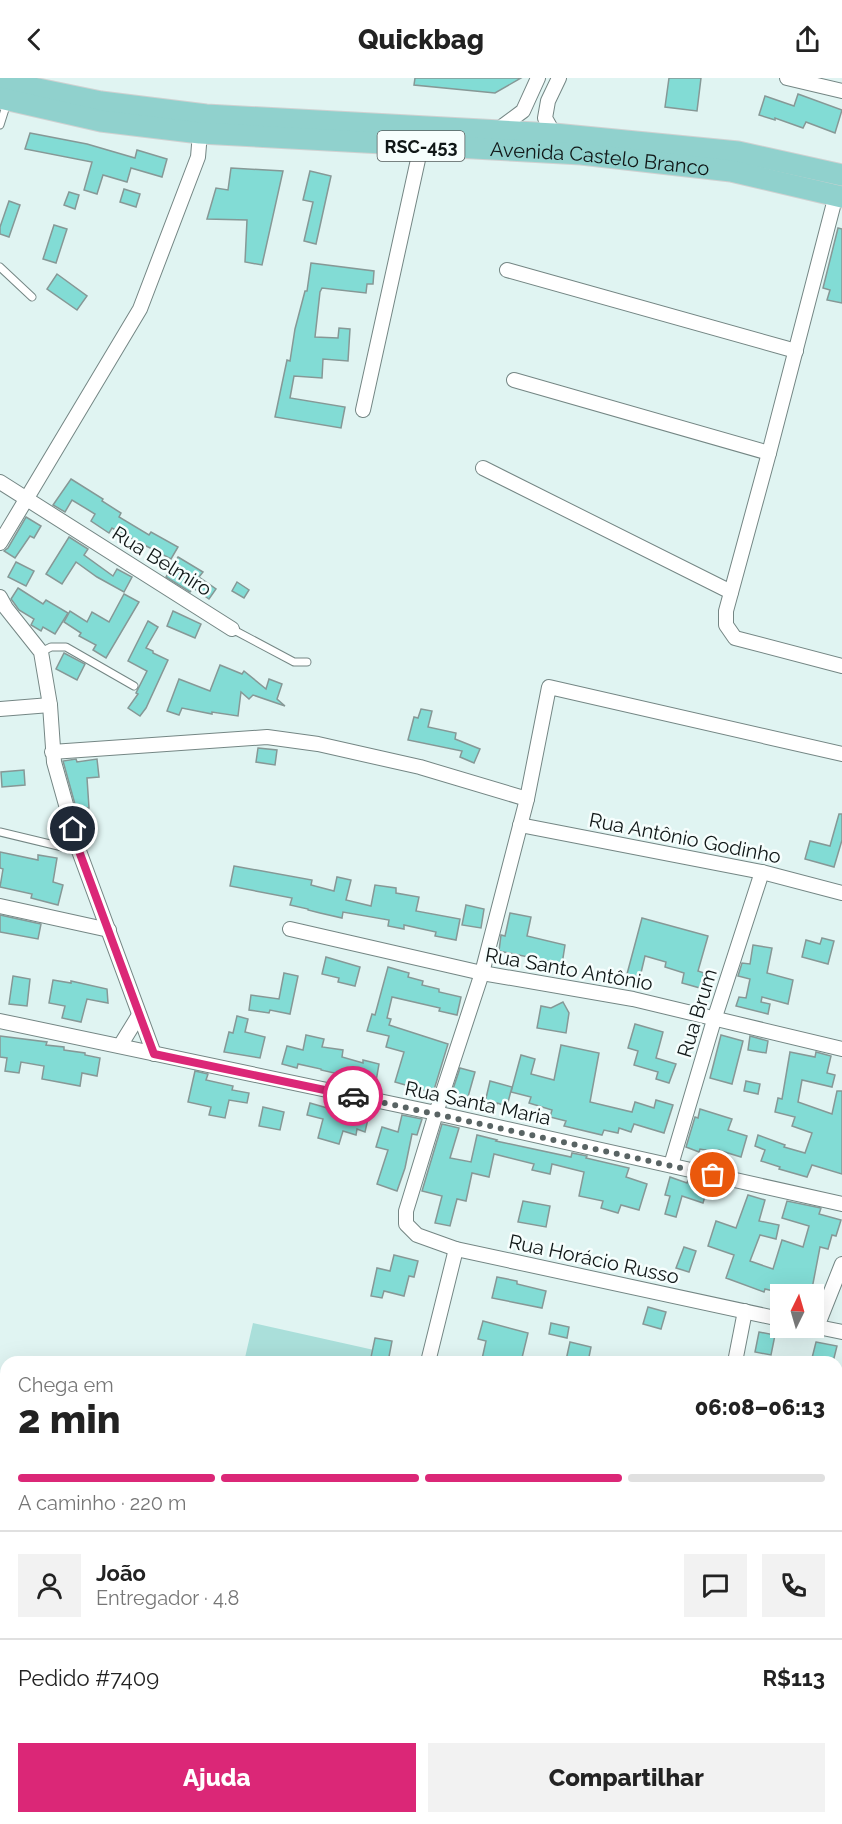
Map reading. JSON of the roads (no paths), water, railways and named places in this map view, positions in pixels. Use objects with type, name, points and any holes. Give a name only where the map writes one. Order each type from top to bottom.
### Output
[{"type":"main road","name":"Avenida Castelo Branco","points":[[0,80],[101,102],[206,116],[554,134],[738,152],[840,189]]},
{"type":"main road","name":"Avenida Castelo Branco","points":[[4,100],[101,121],[200,133],[581,154],[731,171],[840,189]]},
{"type":"street","points":[[496,131],[522,111],[538,78]]},
{"type":"street","points":[[554,134],[545,118],[548,101],[559,78]]},
{"type":"street","points":[[788,78],[842,91]]},
{"type":"street","points":[[0,543],[140,309],[198,157],[200,133]]},
{"type":"street","points":[[363,410],[421,146]]},
{"type":"street","points":[[840,189],[726,611],[726,625],[735,638],[842,666]]},
{"type":"street","points":[[507,270],[796,351]]},
{"type":"street","points":[[514,380],[769,453]]},
{"type":"street","points":[[483,468],[731,592]]},
{"type":"street","name":"Rua Belmiro","points":[[0,482],[232,629]]},
{"type":"street","points":[[0,597],[41,652],[50,705],[52,752],[79,851],[154,1054]]},
{"type":"street","points":[[436,1113],[482,974],[527,799],[549,687],[842,754]]},
{"type":"street","points":[[0,709],[50,705]]},
{"type":"street","points":[[52,752],[267,737],[318,744],[420,767],[527,799]]},
{"type":"street","name":"Rua Antônio Godinho","points":[[520,825],[762,872],[842,893]]},
{"type":"street","name":"Rua Brum","points":[[670,1165],[762,872]]},
{"type":"street","points":[[0,906],[109,930]]},
{"type":"street","name":"Rua Santo Antônio","points":[[290,929],[482,974],[633,999],[842,1049]]},
{"type":"street","points":[[120,1046],[139,1015]]},
{"type":"street","name":"Rua Santa Maria","points":[[0,1021],[436,1113],[842,1204]]},
{"type":"street","name":"Rua Horácio Russo","points":[[436,1113],[406,1211],[406,1224],[417,1235],[456,1249],[770,1317]]},
{"type":"street","points":[[429,1356],[456,1249]]},
{"type":"street","points":[[824,1305],[842,1264]]},
{"type":"street","points":[[736,1356],[745,1311]]},
{"type":"street","points":[[824,1328],[842,1332]]},
{"type":"lane","points":[[0,125],[4,100]]},
{"type":"lane","points":[[0,267],[32,297]]},
{"type":"lane","name":"Rua Belmiro","points":[[232,629],[294,662],[308,662]]},
{"type":"lane","points":[[41,652],[51,647],[66,646],[134,686]]},
{"type":"lane","points":[[0,832],[79,851]]}]
